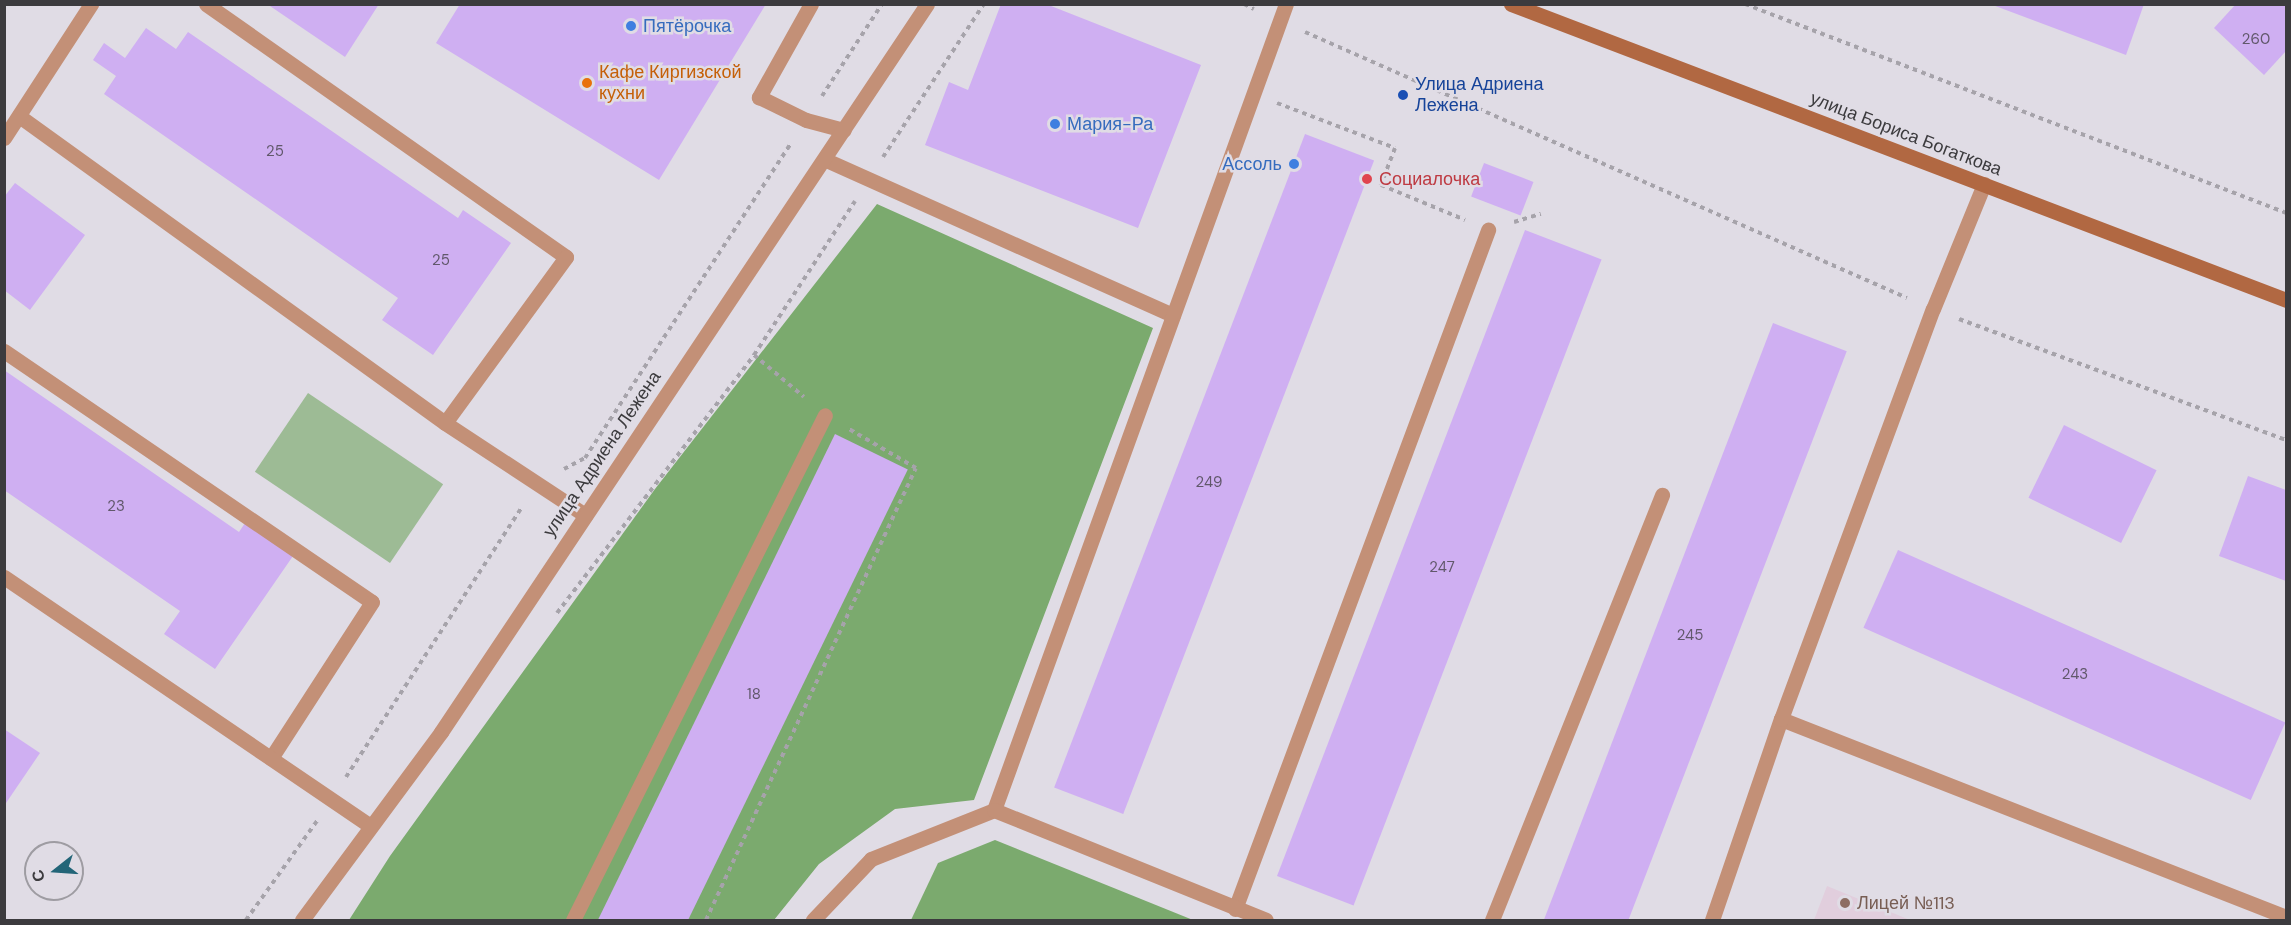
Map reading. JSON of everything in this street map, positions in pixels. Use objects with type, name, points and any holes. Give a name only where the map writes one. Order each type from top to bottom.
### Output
[{"type":"main road","name":"улица Бориса Богаткова","points":[[1511,4],[2286,300]]},
{"type":"street","points":[[4,138],[91,4]]},
{"type":"street","points":[[206,4],[566,257],[445,423]]},
{"type":"street","points":[[811,4],[759,97],[806,120],[844,130]]},
{"type":"street","name":"улица Адриена Лежена","points":[[302,921],[441,732],[826,160],[927,4]]},
{"type":"street","points":[[994,810],[1254,94],[1278,20],[1286,4]]},
{"type":"street","points":[[19,116],[445,423],[585,515]]},
{"type":"street","points":[[826,160],[1173,315]]},
{"type":"street","points":[[1712,921],[1781,719],[1933,309],[1984,184]]},
{"type":"street","points":[[1235,909],[1488,230]]},
{"type":"street","points":[[4,351],[372,602],[271,758]]},
{"type":"street","points":[[573,921],[825,415]]},
{"type":"street","points":[[1492,921],[1662,495]]},
{"type":"street","points":[[4,578],[370,826]]},
{"type":"street","points":[[1781,719],[2286,917]]},
{"type":"street","points":[[813,921],[872,860],[994,810],[1266,921]]},
{"type":"path","points":[[246,921],[332,800],[537,483],[585,458],[882,4]]},
{"type":"path","points":[[1244,4],[1933,309],[2286,440]]},
{"type":"path","points":[[1745,4],[2286,213]]},
{"type":"path","points":[[1254,94],[1395,148],[1381,185],[1488,230],[1541,214]]},
{"type":"path","points":[[551,621],[754,355],[825,415],[916,468],[706,921]]},
{"type":"shaded area","name":"Лицей №113","points":[[1827,886],[1910,920],[1814,920]]},
{"type":"green space","points":[[877,204],[1153,328],[974,800],[895,809],[819,864],[774,920],[349,920],[390,856],[655,489]]},
{"type":"green space","points":[[308,393],[443,484],[390,563],[255,472]]},
{"type":"green space","points":[[995,840],[1193,920],[911,920],[938,863]]},
{"type":"building","points":[[267,4],[379,4],[345,57]]},
{"type":"building","points":[[460,4],[766,4],[659,180],[436,43]]},
{"type":"building","name":"Мария-Ра","points":[[1001,4],[1046,4],[1201,65],[1138,228],[925,145],[949,82],[968,90]]},
{"type":"building","points":[[1990,4],[2144,4],[2126,55]]},
{"type":"building","points":[[2236,4],[2286,4],[2286,51],[2264,75],[2214,28]]},
{"type":"building","points":[[146,28],[176,49],[188,32],[458,218],[463,210],[511,243],[433,355],[382,320],[398,298],[104,94],[116,76],[93,60],[104,43],[125,58]]},
{"type":"building","points":[[1305,134],[1374,161],[1123,814],[1054,788]]},
{"type":"building","points":[[1484,163],[1533,182],[1521,216],[1471,197]]},
{"type":"building","points":[[15,183],[85,235],[30,310],[4,290],[4,197]]},
{"type":"building","points":[[1525,230],[1602,259],[1354,905],[1277,876]]},
{"type":"building","points":[[1773,323],[1847,351],[1628,920],[1544,920]]},
{"type":"building","points":[[4,370],[239,532],[245,523],[293,556],[215,669],[164,634],[180,611],[4,490]]},
{"type":"building","points":[[2064,425],[2157,470],[2121,543],[2028,498]]},
{"type":"building","points":[[835,434],[908,470],[688,920],[598,919]]},
{"type":"building","points":[[2248,476],[2286,490],[2286,581],[2219,556]]},
{"type":"building","points":[[1898,550],[2285,722],[2251,800],[1863,628]]},
{"type":"building","points":[[4,729],[40,753],[4,806]]},
{"type":"place","name":"Пятёрочка","points":[[631,26]]},
{"type":"place","name":"Кафе Киргизской кухни","points":[[587,83]]},
{"type":"place","name":"Улица Адриена Лежена","points":[[1403,95]]},
{"type":"place","name":"Мария-Ра","points":[[1055,124]]},
{"type":"place","name":"Ассоль","points":[[1294,164]]},
{"type":"place","name":"Социалочка","points":[[1367,179]]},
{"type":"place","name":"Лицей №113","points":[[1845,903]]}]
